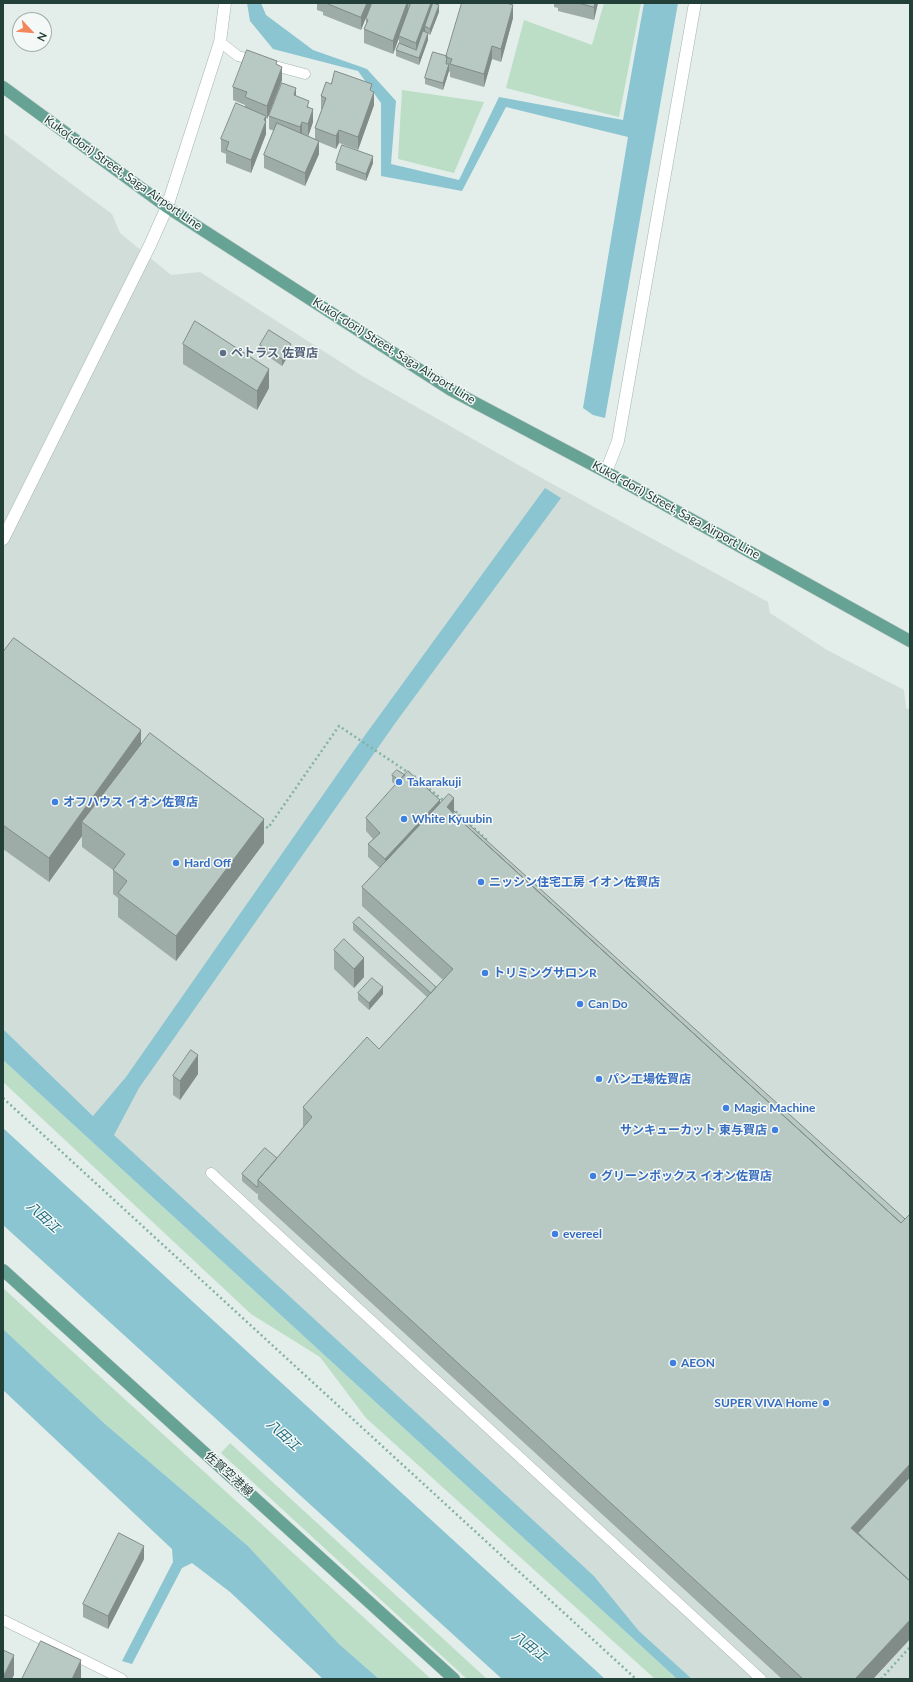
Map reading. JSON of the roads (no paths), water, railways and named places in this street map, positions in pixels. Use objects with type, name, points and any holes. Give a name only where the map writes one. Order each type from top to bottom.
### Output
[{"type":"main road","name":"Kuko(-dori) Street, Saga Airport Line","points":[[3,87],[167,207],[451,390],[606,472],[910,641]]},
{"type":"main road","name":"佐賀空港線","points":[[3,1270],[454,1679]]},
{"type":"street","points":[[3,539],[150,245],[167,207],[220,42],[225,3]]},
{"type":"street","points":[[606,472],[618,441],[695,3]]},
{"type":"lane","points":[[220,42],[238,56],[305,74]]},
{"type":"lane","points":[[211,1173],[761,1679]]},
{"type":"lane","points":[[3,1620],[122,1679]]},
{"type":"water","points":[[247,3],[261,3],[266,15],[313,50],[367,69],[396,101],[391,164],[459,180],[499,97],[623,120],[644,3],[678,3],[605,418],[593,415],[583,408],[628,137],[506,107],[462,191],[381,176],[381,103],[358,71],[273,49],[250,21]]},
{"type":"water","points":[[545,488],[561,498],[396,722],[139,1088],[114,1135],[594,1576],[639,1631],[692,1679],[677,1679],[3,1060],[3,1029],[93,1116],[126,1077],[355,749]]},
{"type":"water","name":"八田江","points":[[3,1128],[605,1679],[502,1679],[3,1225]]},
{"type":"water","points":[[3,1329],[105,1424],[248,1546],[339,1644],[379,1679],[323,1679],[230,1592],[192,1563],[182,1568],[132,1664],[122,1661],[173,1562],[172,1549],[3,1390]]},
{"type":"place","name":"ペトラス 佐賀店","points":[[223,353]]},
{"type":"place","name":"Takarakuji","points":[[399,782]]},
{"type":"place","name":"オフハウス イオン佐賀店","points":[[55,802]]},
{"type":"place","name":"White Kyuubin","points":[[404,819]]},
{"type":"place","name":"Hard Off","points":[[176,863]]},
{"type":"place","name":"ニッシン住宅工房 イオン佐賀店","points":[[481,882]]},
{"type":"place","name":"トリミングサロンR","points":[[485,973]]},
{"type":"place","name":"Can Do","points":[[580,1004]]},
{"type":"place","name":"パン工場佐賀店","points":[[599,1079]]},
{"type":"place","name":"Magic Machine","points":[[726,1108]]},
{"type":"place","name":"サンキューカット 東与賀店","points":[[775,1130]]},
{"type":"place","name":"グリーンボックス イオン佐賀店","points":[[593,1176]]},
{"type":"place","name":"evereel","points":[[555,1234]]},
{"type":"place","name":"AEON","points":[[673,1363]]},
{"type":"place","name":"SUPER VIVA Home","points":[[826,1403]]}]
